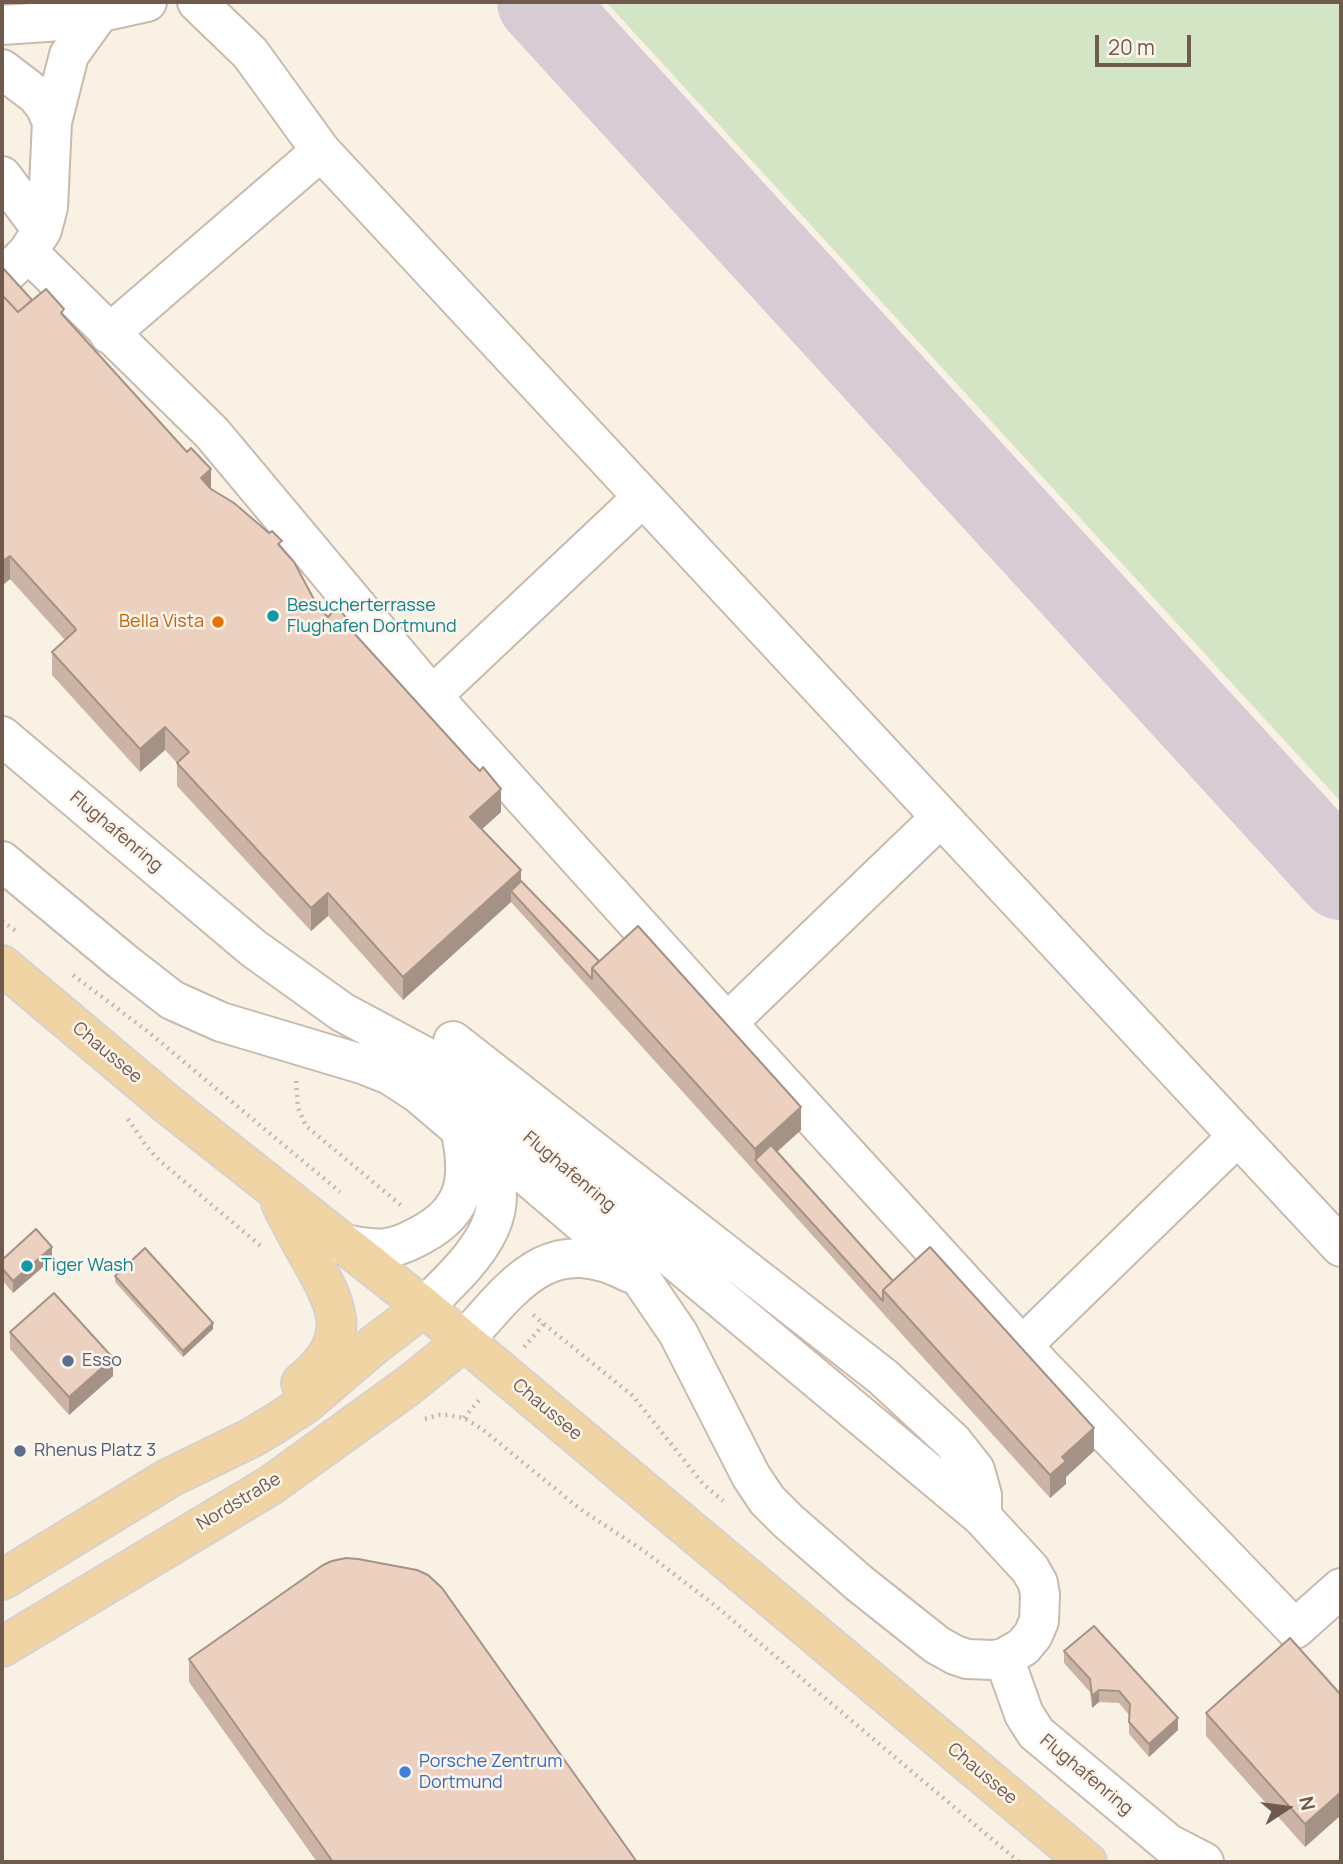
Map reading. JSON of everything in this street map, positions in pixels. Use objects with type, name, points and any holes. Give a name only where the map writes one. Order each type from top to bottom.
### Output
[{"type":"main road","name":"Chaussee","points":[[12,951],[275,1191],[424,1307],[1087,1862]]},
{"type":"main road","points":[[219,1452],[309,1377],[324,1362],[334,1340],[336,1311],[331,1294],[275,1191]]},
{"type":"main road","points":[[2,1580],[169,1478],[251,1438],[305,1404],[374,1345],[424,1307]]},
{"type":"main road","name":"Nordstraße","points":[[2,1647],[271,1485],[408,1386],[464,1341]]},
{"type":"street","points":[[2,25],[61,21],[147,2]]},
{"type":"street","points":[[197,2],[250,52],[321,151],[1341,1247]]},
{"type":"street","points":[[26,251],[48,207],[52,122],[69,55],[100,12]]},
{"type":"street","points":[[2,69],[36,95],[45,106],[52,122]]},
{"type":"street","points":[[109,334],[321,151]]},
{"type":"street","points":[[2,176],[26,251],[212,433],[432,696],[1022,1346],[1295,1629],[1341,1588]]},
{"type":"street","points":[[432,696],[643,497]]},
{"type":"street","name":"Flughafenring","points":[[2,736],[253,948],[342,1012],[424,1056],[472,1091],[982,1517],[1030,1569],[1038,1583],[1039,1621],[1033,1635],[1023,1647],[1004,1658],[981,1661],[967,1659],[937,1645],[859,1583],[767,1500],[751,1476],[678,1333],[642,1279],[615,1251],[526,1175],[390,1075],[328,1053],[222,1022],[172,1000],[2,861]]},
{"type":"street","points":[[727,1023],[941,817]]},
{"type":"street","points":[[453,1041],[883,1377],[953,1442],[975,1470],[982,1495],[982,1517]]},
{"type":"street","points":[[342,1244],[385,1248],[431,1230],[447,1217],[463,1190],[466,1174],[460,1129]]},
{"type":"street","name":"Flughafenring","points":[[424,1307],[475,1254],[490,1228],[497,1200],[494,1175],[483,1154],[460,1129]]},
{"type":"street","points":[[1022,1346],[1238,1136]]},
{"type":"street","points":[[464,1341],[507,1294],[531,1272],[549,1262],[574,1257],[600,1260],[642,1279]]},
{"type":"street","name":"Flughafenring","points":[[1004,1658],[1024,1714],[1036,1733],[1169,1844],[1204,1862]]},
{"type":"path","points":[[2,921],[12,951]]},
{"type":"path","points":[[64,968],[147,1031],[349,1199]]},
{"type":"path","points":[[298,1073],[295,1094],[301,1118],[306,1126],[431,1230]]},
{"type":"path","points":[[126,1117],[160,1161],[265,1250]]},
{"type":"path","points":[[428,1418],[448,1415],[464,1418],[482,1429],[580,1509],[645,1551],[750,1634],[1019,1862]]},
{"type":"green space","points":[[606,2],[1341,2],[1341,802]]},
{"type":"building","points":[[2,267],[32,300],[18,312],[2,295]]},
{"type":"building","points":[[46,289],[64,309],[61,313],[187,452],[191,448],[211,469],[201,478],[211,489],[234,503],[282,541],[278,544],[294,562],[318,607],[328,617],[337,607],[356,629],[353,632],[472,763],[480,771],[483,767],[501,789],[470,817],[521,870],[403,977],[328,893],[311,908],[177,763],[189,752],[165,727],[140,749],[52,652],[76,630],[75,628],[10,556],[4,560],[2,558],[2,295],[18,312]]},
{"type":"building","points":[[521,881],[599,961],[592,968],[592,979],[511,891]]},
{"type":"building","points":[[638,926],[801,1107],[755,1149],[592,968]]},
{"type":"building","points":[[771,1145],[893,1281],[883,1290],[883,1301],[755,1160]]},
{"type":"building","points":[[36,1229],[52,1247],[13,1281],[2,1268],[2,1260]]},
{"type":"building","points":[[930,1247],[1094,1428],[1062,1457],[1066,1461],[1050,1475],[883,1290]]},
{"type":"building","points":[[145,1248],[213,1323],[183,1351],[115,1276]]},
{"type":"building","points":[[54,1293],[113,1358],[69,1397],[10,1332]]},
{"type":"building","name":"Porsche Zentrum Dortmund","points":[[346,1558],[417,1570],[428,1575],[442,1588],[637,1862],[333,1862],[189,1659],[323,1565]]},
{"type":"building","points":[[1094,1626],[1178,1718],[1149,1744],[1129,1722],[1130,1704],[1119,1691],[1099,1690],[1092,1696],[1090,1679],[1064,1651]]},
{"type":"building","points":[[1290,1638],[1341,1695],[1341,1792],[1305,1824],[1206,1713]]},
{"type":"taxiway","points":[[540,2],[1341,877]]},
{"type":"place","name":"Besucherterrasse Flughafen Dortmund","points":[[273,616]]},
{"type":"place","name":"Bella Vista","points":[[218,622]]},
{"type":"place","name":"Tiger Wash","points":[[27,1266]]},
{"type":"place","name":"Esso","points":[[68,1361]]},
{"type":"place","name":"Rhenus Platz 3","points":[[20,1451]]},
{"type":"place","name":"Porsche Zentrum Dortmund","points":[[405,1772]]}]
